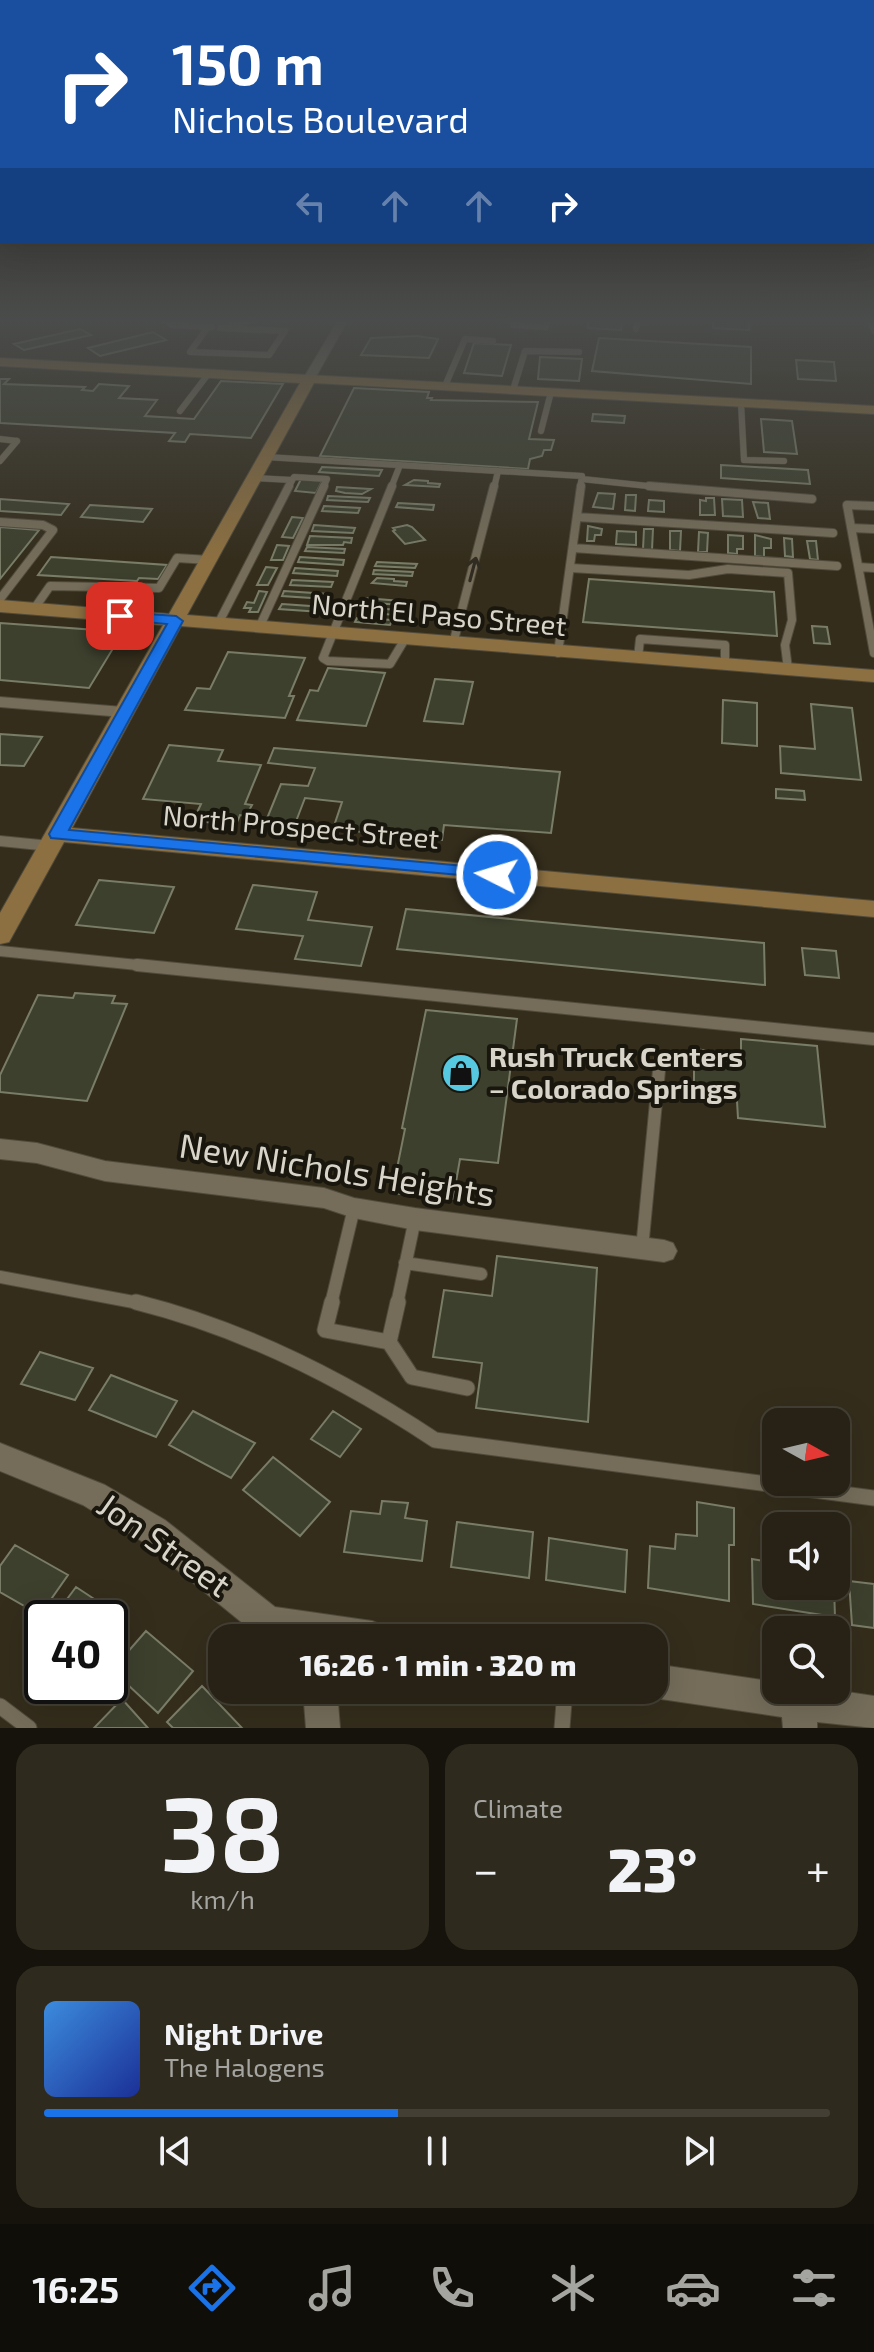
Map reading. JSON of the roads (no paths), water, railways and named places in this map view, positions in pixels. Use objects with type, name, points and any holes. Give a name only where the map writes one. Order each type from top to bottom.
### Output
[{"type":"street","points":[[2,930],[297,401]]},
{"type":"street","points":[[700,401],[874,410]]},
{"type":"street","name":"North El Paso Street","points":[[0,606],[874,676]]},
{"type":"street","points":[[0,702],[123,712]]},
{"type":"street","name":"North Prospect Street","points":[[54,840],[874,909]]},
{"type":"street","name":"New Nichols Heights","points":[[0,1149],[37,1153],[105,1171],[324,1198],[354,1208],[415,1219],[653,1250]]},
{"type":"street","name":"Jon Street","points":[[0,1457],[94,1495],[154,1531],[268,1624]]},
{"type":"street","points":[[668,1684],[799,1715],[874,1713]]},
{"type":"street","points":[[321,1704],[323,1728]]},
{"type":"lane","points":[[180,411],[188,401]]},
{"type":"lane","points":[[541,431],[549,401]]},
{"type":"lane","points":[[741,403],[744,460],[784,461]]},
{"type":"lane","points":[[0,439],[17,441],[0,461]]},
{"type":"lane","points":[[266,457],[582,476],[582,479],[683,491],[812,499]]},
{"type":"lane","points":[[400,465],[323,658],[378,666],[390,664],[405,639]]},
{"type":"lane","points":[[453,644],[498,471]]},
{"type":"lane","points":[[218,624],[294,477],[325,478],[328,481],[259,628]]},
{"type":"lane","points":[[254,478],[292,480]]},
{"type":"lane","points":[[558,653],[582,479]]},
{"type":"lane","points":[[874,506],[847,505],[874,653]]},
{"type":"lane","points":[[577,517],[833,533]]},
{"type":"lane","points":[[0,522],[43,525],[53,530],[0,599]]},
{"type":"lane","points":[[852,528],[874,529]]},
{"type":"lane","points":[[573,548],[837,566]]},
{"type":"lane","points":[[34,609],[50,586],[159,588],[177,558],[209,560]]},
{"type":"lane","points":[[859,567],[874,568]]},
{"type":"lane","points":[[571,568],[689,575],[728,569],[788,573],[792,620],[785,645],[788,669]]},
{"type":"lane","points":[[0,841],[54,840]]},
{"type":"lane","points":[[0,951],[874,1039]]},
{"type":"lane","points":[[653,1250],[660,1060]]},
{"type":"lane","points":[[354,1208],[325,1330],[389,1342]]},
{"type":"lane","points":[[415,1219],[389,1342],[412,1377],[467,1388]]},
{"type":"lane","points":[[405,1263],[481,1274]]},
{"type":"lane","points":[[0,1277],[88,1291],[213,1325],[346,1386],[435,1440],[874,1498]]},
{"type":"lane","points":[[562,1728],[564,1704]]},
{"type":"lane","points":[[0,1706],[29,1728]]},
{"type":"place","name":"Rush Truck Centers – Colorado Springs","points":[[461,1073]]}]
